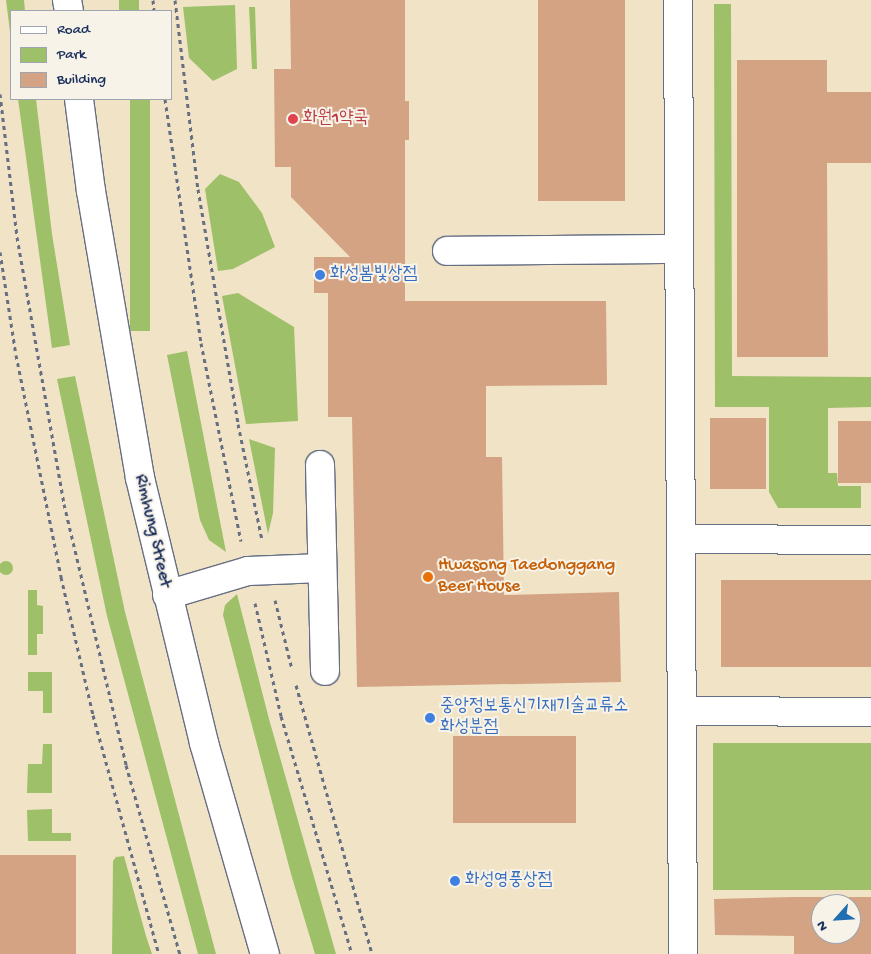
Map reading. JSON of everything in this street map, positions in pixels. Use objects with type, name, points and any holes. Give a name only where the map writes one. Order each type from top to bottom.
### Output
[{"type":"street","points":[[678,0],[683,954]]},
{"type":"street","name":"Rimhung Street","points":[[79,100],[118,362],[140,478],[204,743],[265,954]]},
{"type":"street","points":[[446,251],[679,249]]},
{"type":"street","points":[[320,465],[325,671]]},
{"type":"street","points":[[681,539],[871,540]]},
{"type":"street","points":[[167,595],[258,570],[322,568]]},
{"type":"street","points":[[682,711],[871,712]]},
{"type":"path","points":[[175,0],[198,190],[238,424],[281,716],[352,954]]},
{"type":"path","points":[[0,94],[17,237],[64,504],[126,765],[180,954]]},
{"type":"path","points":[[165,100],[201,343],[258,570],[296,685],[372,954]]},
{"type":"path","points":[[0,252],[16,355],[59,568],[93,715],[159,954]]},
{"type":"green space","points":[[6,0],[24,0],[25,10],[10,10],[10,32]]},
{"type":"green space","points":[[119,0],[139,0],[139,10],[119,10]]},
{"type":"green space","points":[[714,4],[731,4],[732,376],[871,377],[871,407],[828,408],[828,473],[837,473],[838,486],[861,486],[861,508],[778,508],[769,492],[769,407],[715,407]]},
{"type":"green space","points":[[235,5],[237,69],[213,81],[189,58],[183,7]]},
{"type":"green space","points":[[249,7],[255,7],[257,69],[252,69]]},
{"type":"green space","points":[[18,100],[36,100],[52,234],[70,345],[52,348]]},
{"type":"green space","points":[[130,100],[150,100],[150,331],[130,331]]},
{"type":"green space","points":[[220,174],[239,182],[262,213],[275,247],[233,269],[218,271],[205,189]]},
{"type":"green space","points":[[238,293],[294,327],[298,421],[246,424],[222,296]]},
{"type":"green space","points":[[187,351],[226,552],[209,540],[200,520],[167,355]]},
{"type":"green space","points":[[75,376],[125,612],[216,954],[198,954],[107,616],[57,379]]},
{"type":"green space","points":[[249,439],[275,448],[273,513],[268,534]]},
{"type":"green space","points":[[3,561],[9,561],[13,568],[9,575],[3,575],[-1,571],[-1,565]]},
{"type":"green space","points":[[28,590],[37,590],[37,605],[43,606],[43,634],[37,634],[37,655],[28,655]]},
{"type":"green space","points":[[237,594],[269,719],[336,954],[315,954],[291,874],[223,615],[225,605]]},
{"type":"green space","points":[[28,672],[52,672],[52,713],[43,713],[43,691],[28,691]]},
{"type":"green space","points":[[713,743],[871,743],[871,890],[713,890]]},
{"type":"green space","points":[[43,744],[52,744],[52,793],[27,793],[28,764],[42,764]]},
{"type":"green space","points":[[52,809],[52,833],[71,833],[71,841],[28,841],[27,810]]},
{"type":"green space","points":[[124,856],[152,954],[112,954],[113,861],[116,857]]},
{"type":"building","points":[[290,0],[405,0],[405,101],[409,101],[409,140],[405,140],[405,301],[606,301],[607,385],[486,386],[486,457],[502,457],[504,595],[619,592],[621,682],[357,687],[352,417],[328,417],[328,293],[314,293],[314,257],[350,257],[291,197],[291,167],[275,167],[274,69],[291,69]]},
{"type":"building","points":[[538,0],[625,0],[625,201],[538,201]]},
{"type":"building","points":[[737,60],[827,60],[827,92],[871,92],[871,163],[827,163],[828,357],[737,357]]},
{"type":"building","points":[[710,418],[766,418],[766,489],[710,489]]},
{"type":"building","points":[[838,421],[871,421],[871,483],[838,483]]},
{"type":"building","points":[[721,580],[871,580],[871,667],[721,667]]},
{"type":"building","points":[[453,736],[576,736],[576,823],[453,823]]},
{"type":"building","points":[[0,855],[76,855],[76,954],[0,954]]},
{"type":"building","points":[[811,897],[811,944],[861,944],[861,897],[871,897],[871,954],[794,954],[794,936],[715,935],[714,899]]},
{"type":"place","name":"화원1약국","points":[[293,119]]},
{"type":"place","name":"화성봄빛상점","points":[[320,275]]},
{"type":"place","name":"Hwasong Taedonggang Beer House","points":[[428,577]]},
{"type":"place","name":"중앙정보통신기재기술교류소 화성분점","points":[[430,718]]},
{"type":"place","name":"화성영풍상점","points":[[455,881]]}]
